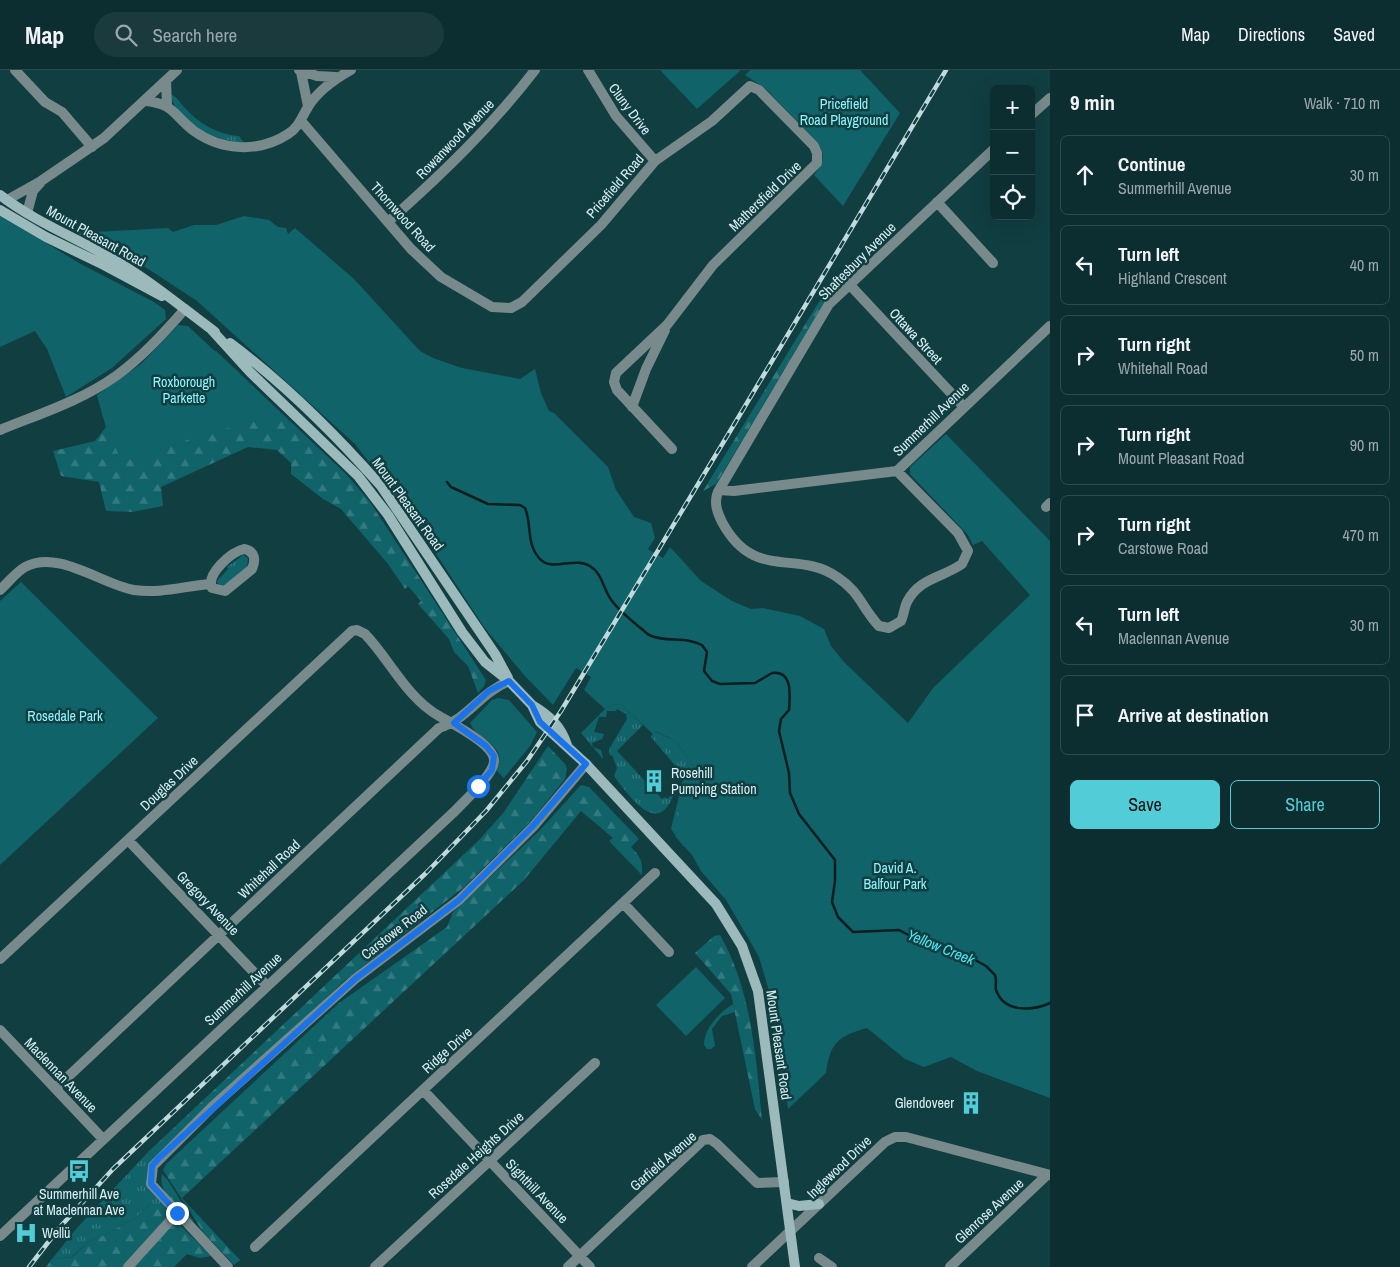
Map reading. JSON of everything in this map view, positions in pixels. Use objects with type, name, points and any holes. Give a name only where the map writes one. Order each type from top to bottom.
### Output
[{"type":"main road","name":"Mount Pleasant Road","points":[[3,197],[52,228],[109,256],[154,284],[263,369],[361,463],[381,486],[495,654],[509,681]]},
{"type":"main road","name":"Mount Pleasant Road","points":[[0,210],[46,237],[181,306]]},
{"type":"main road","name":"Mount Pleasant Road","points":[[210,328],[250,372],[358,476],[388,515],[462,632],[485,662],[509,681],[532,705],[540,722],[586,764],[716,904],[742,946],[758,991],[795,1267]]},
{"type":"main road","points":[[787,1203],[799,1206],[819,1204]]},
{"type":"street","points":[[15,70],[45,102],[62,112],[92,147]]},
{"type":"street","points":[[3,197],[41,181],[92,147],[177,70]]},
{"type":"street","points":[[144,101],[167,105],[204,137],[237,147],[258,146],[270,143],[288,134],[302,122],[308,106],[336,77],[351,70]]},
{"type":"street","name":"Rowanwood Avenue","points":[[388,222],[470,145],[510,103],[535,70]]},
{"type":"street","name":"Cluny Drive","points":[[588,70],[616,116],[655,161]]},
{"type":"street","points":[[308,106],[300,71],[336,77]]},
{"type":"street","points":[[166,81],[167,105]]},
{"type":"street","name":"Pricefield Road","points":[[500,309],[511,308],[522,302],[601,225],[655,161],[712,121],[750,86],[756,88]]},
{"type":"street","name":"Mathersfield Drive","points":[[672,449],[614,386],[616,373],[667,325],[713,265],[817,163],[817,153],[814,146],[756,88]]},
{"type":"street","points":[[1035,111],[1050,98]]},
{"type":"street","name":"Thornwood Road","points":[[302,122],[411,249],[441,278],[481,301],[500,309]]},
{"type":"street","name":"Shaftesbury Avenue","points":[[719,490],[829,304],[990,153]]},
{"type":"street","points":[[27,213],[33,190],[41,181]]},
{"type":"street","points":[[937,202],[993,263]]},
{"type":"street","name":"Ottawa Street","points":[[849,284],[964,407]]},
{"type":"street","points":[[0,430],[81,397],[115,377],[148,350],[181,306]]},
{"type":"street","name":"Mathersfield Drive","points":[[632,407],[646,370],[667,325]]},
{"type":"street","name":"Summerhill Avenue","points":[[719,490],[734,491],[897,471],[1050,326]]},
{"type":"street","points":[[719,490],[715,498],[718,515],[730,535],[752,554],[776,563],[820,569],[837,576],[858,595],[879,626],[889,628],[901,621],[906,604],[918,587],[925,581],[962,564],[968,551],[958,533],[897,471]]},
{"type":"street","points":[[244,549],[252,552],[254,558],[252,570],[232,587],[221,592],[212,588],[210,584],[212,576],[234,554],[244,549]]},
{"type":"street","points":[[0,590],[25,567],[53,562],[67,565],[103,581],[132,589],[170,591],[210,584]]},
{"type":"street","name":"Douglas Drive","points":[[0,959],[346,636],[357,630],[371,641],[419,700],[438,715],[454,723]]},
{"type":"street","name":"Whitehall Road","points":[[56,1088],[439,728],[454,723],[489,691],[509,681]]},
{"type":"street","name":"Summerhill Avenue","points":[[0,1236],[102,1138],[455,811],[487,776],[494,765],[494,756],[486,746],[454,723]]},
{"type":"street","name":"Carstowe Road","points":[[177,1213],[151,1184],[152,1166],[159,1158],[220,1100],[355,979],[459,900],[532,827],[586,764]]},
{"type":"street","name":"Gregory Avenue","points":[[128,840],[267,986]]},
{"type":"street","name":"Ridge Drive","points":[[255,1247],[655,873]]},
{"type":"street","points":[[623,903],[669,952]]},
{"type":"street","name":"Maclennan Avenue","points":[[0,1030],[102,1138]]},
{"type":"street","name":"Rosedale Heights Drive","points":[[375,1267],[488,1160],[595,1063]]},
{"type":"street","name":"Sighthill Avenue","points":[[423,1090],[590,1267]]},
{"type":"street","name":"Inglewood Drive","points":[[752,1267],[885,1142],[895,1137],[906,1137],[1049,1175]]},
{"type":"street","name":"Garfield Avenue","points":[[568,1267],[704,1140],[710,1140],[717,1144],[757,1184],[784,1182]]},
{"type":"street","name":"Glenrose Avenue","points":[[950,1267],[1049,1175]]},
{"type":"street","points":[[128,1267],[177,1213],[228,1267]]},
{"type":"street","points":[[819,1258],[832,1267]]},
{"type":"green space","points":[[660,70],[741,70],[697,109]]},
{"type":"green space","name":"Pricefield Road Playground","points":[[750,70],[860,70],[900,113],[843,206],[814,175],[820,167],[823,156],[818,143],[766,89],[745,75]]},
{"type":"green space","points":[[170,94],[202,123],[216,131],[239,136],[244,143],[221,138],[199,129],[181,114],[174,105]]},
{"type":"green space","points":[[0,215],[79,263],[154,302],[165,310],[166,319],[112,368],[66,397],[47,349],[35,331],[0,347]]},
{"type":"green space","name":"David A. Balfour Park","points":[[244,216],[269,220],[278,227],[286,228],[288,234],[295,228],[354,279],[420,351],[433,358],[462,368],[520,379],[535,369],[541,393],[549,411],[554,413],[608,467],[616,490],[634,517],[651,523],[655,538],[648,549],[663,558],[670,547],[701,581],[732,601],[751,609],[763,608],[800,616],[824,629],[831,646],[844,662],[908,723],[933,688],[1030,595],[982,541],[973,545],[968,535],[910,474],[910,467],[946,434],[1050,541],[1050,1098],[977,1071],[951,1057],[924,1067],[905,1059],[867,1028],[849,1034],[833,1047],[826,1073],[788,1109],[785,1088],[783,1088],[771,998],[759,957],[726,900],[675,836],[676,822],[693,775],[693,766],[676,741],[655,731],[653,734],[622,705],[614,704],[605,709],[584,690],[591,677],[576,668],[553,705],[524,675],[484,627],[414,520],[355,444],[197,301],[130,257],[75,233],[168,228],[173,232],[194,225],[216,225]]},
{"type":"green space","points":[[836,274],[845,282],[825,301],[716,484],[703,491]]},
{"type":"green space","name":"Roxborough Parkette","points":[[178,325],[188,326],[282,414],[202,435],[122,462],[106,427],[97,395],[141,364]]},
{"type":"green space","points":[[216,351],[346,474],[370,502],[486,680],[478,693],[468,666],[454,652],[449,639],[418,604],[421,601],[408,586],[405,589],[388,564],[341,509],[323,499],[291,474],[291,463],[277,450],[248,447],[161,487],[163,506],[132,512],[106,511],[99,482],[61,476],[53,451],[95,441],[106,427],[97,395]]},
{"type":"green space","points":[[243,555],[248,558],[247,567],[222,587],[218,585],[217,581],[228,569],[227,567]]},
{"type":"green space","name":"Rosedale Park","points":[[21,582],[158,718],[0,865],[0,601]]},
{"type":"green space","points":[[498,698],[509,700],[537,732],[530,746],[504,778],[496,770],[499,755],[496,749],[479,735],[470,723],[492,700]]},
{"type":"green space","points":[[614,704],[622,705],[643,725],[617,751],[662,799],[665,797],[667,799],[674,793],[668,806],[661,812],[653,813],[644,810],[614,776],[617,768],[612,755],[610,756],[609,749],[627,719],[626,714],[617,709],[616,711],[607,711],[606,717],[599,717],[594,732],[604,734],[602,739],[592,743],[593,747],[601,750],[603,758],[602,758],[581,733],[605,709]]},
{"type":"green space","points":[[654,731],[676,741],[693,766],[684,847],[671,829],[684,776],[651,737]]},
{"type":"green space","points":[[548,746],[565,764],[567,769],[565,779],[531,821],[464,887],[344,981],[155,1158],[148,1152],[479,840],[504,812]]},
{"type":"green space","points":[[581,785],[589,787],[639,839],[631,847],[640,859],[642,875],[609,841],[613,838],[581,811],[524,880],[182,1198],[240,1260],[234,1265],[203,1232],[163,1170],[166,1164],[339,1003],[447,927],[453,912],[540,830]]},
{"type":"green space","points":[[720,935],[731,956],[746,1002],[755,1049],[762,1120],[755,1109],[731,994],[695,953],[714,936]]},
{"type":"green space","points":[[696,967],[725,998],[686,1036],[656,1005]]},
{"type":"green space","points":[[733,1004],[735,1012],[722,1016],[712,1029],[715,1046],[707,1049],[704,1045],[709,1027],[718,1016]]},
{"type":"green space","points":[[148,1152],[155,1158],[149,1187],[167,1210],[165,1219],[151,1203],[138,1216],[105,1235],[91,1240],[71,1257],[52,1259],[76,1229]]},
{"type":"green space","points":[[162,1174],[194,1222],[167,1195],[161,1181]]},
{"type":"green space","points":[[151,1203],[165,1211],[165,1219],[123,1267],[46,1267],[52,1259],[72,1257],[91,1240],[105,1235],[138,1216]]},
{"type":"green space","points":[[178,1223],[211,1256],[200,1258],[187,1254],[174,1267],[134,1267],[172,1225]]},
{"type":"waterway","name":"Yellow Creek","points":[[447,482],[451,487],[488,504],[520,505],[525,508],[532,546],[539,558],[550,564],[584,563],[590,566],[598,573],[609,597],[616,606],[649,635],[662,639],[696,642],[702,645],[707,652],[704,671],[712,681],[720,684],[755,683],[772,673],[779,673],[784,676],[789,685],[789,710],[781,719],[779,731],[789,773],[790,793],[799,814],[835,860],[832,902],[838,917],[853,932],[899,930],[927,945],[957,950],[986,966],[995,975],[996,990],[1005,1003],[1020,1008],[1036,1008],[1050,1003]]},
{"type":"railway","points":[[29,1267],[60,1227],[113,1169],[426,873],[486,811],[527,761],[561,711],[946,70]]},
{"type":"place","name":"Rosehill Pumping Station","points":[[654,781]]},
{"type":"place","name":"Glendoveer","points":[[971,1103]]},
{"type":"place","name":"Summerhill Ave at Maclennan Ave","points":[[79,1171]]},
{"type":"place","name":"Wellü","points":[[26,1233]]},
{"type":"route","points":[[177,1213],[151,1184],[152,1166],[159,1158],[213,1106],[355,979],[459,900],[532,827],[586,764],[540,722],[532,705],[509,681],[489,691],[454,723],[486,746],[494,756],[492,770],[478,786]]}]
